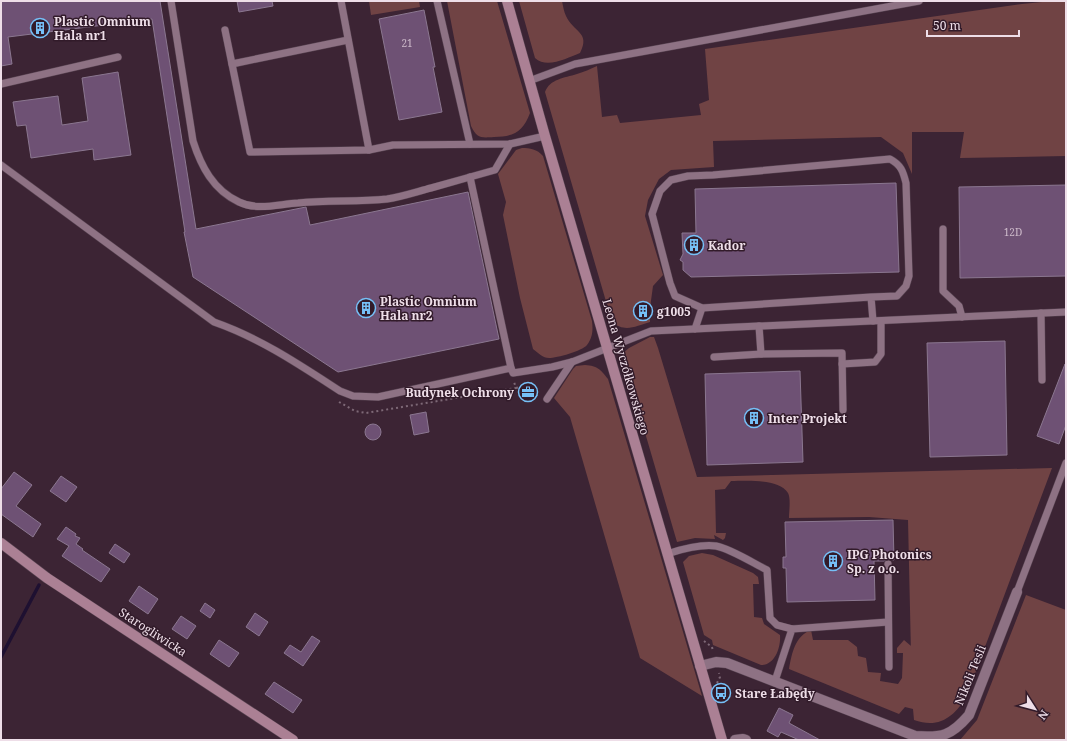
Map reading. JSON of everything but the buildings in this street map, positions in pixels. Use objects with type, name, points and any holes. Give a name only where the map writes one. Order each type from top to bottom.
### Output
[{"type":"street","name":"Leona Wyczółkowskiego","points":[[507,1],[545,136],[722,740]]},
{"type":"street","name":"Starogliwicka","points":[[1,543],[47,578],[293,740]]},
{"type":"street","name":"Nikoli Tesli","points":[[700,666],[716,662],[727,663],[915,736],[931,739],[944,735],[958,727],[969,715],[1016,592]]},
{"type":"street","points":[[735,740],[746,740]]},
{"type":"lane","points":[[170,1],[193,141],[207,174],[219,188],[237,202],[249,206],[262,207],[298,202],[387,199],[495,170],[510,144]]},
{"type":"lane","points":[[342,1],[369,150]]},
{"type":"lane","points":[[437,1],[470,144]]},
{"type":"lane","points":[[529,81],[575,64],[918,1]]},
{"type":"lane","points":[[225,30],[250,152],[369,150],[393,145],[510,144],[545,136]]},
{"type":"lane","points":[[232,64],[348,40]]},
{"type":"lane","points":[[1,84],[118,57]]},
{"type":"lane","points":[[890,159],[897,163],[903,170],[906,183],[910,276],[906,286],[897,296],[871,297],[702,308],[675,296],[670,284],[652,214],[660,191],[671,180],[688,176],[890,159]]},
{"type":"lane","points":[[1,165],[214,322],[269,346],[340,391],[353,396],[378,397],[511,368]]},
{"type":"lane","points":[[470,177],[513,373],[552,367],[572,362],[651,331],[1066,312]]},
{"type":"lane","points":[[943,229],[943,291],[959,306],[962,317]]},
{"type":"lane","points":[[842,364],[875,362],[881,354],[877,321],[871,297]]},
{"type":"lane","points":[[695,329],[702,308]]},
{"type":"lane","points":[[1041,314],[1042,380]]},
{"type":"lane","points":[[759,326],[761,354]]},
{"type":"lane","points":[[714,357],[761,354],[842,353],[843,410]]},
{"type":"lane","points":[[546,399],[572,362]]},
{"type":"lane","name":"Nikoli Tesli","points":[[1016,592],[1066,463]]},
{"type":"lane","points":[[667,554],[695,547],[716,546],[767,570],[770,618],[777,625],[792,629],[888,622]]},
{"type":"lane","points":[[888,564],[889,667]]},
{"type":"lane","points":[[775,681],[792,629]]},
{"type":"path","points":[[516,388],[533,382],[538,397]]},
{"type":"shaded area","points":[[369,1],[419,1],[420,7],[371,15]]},
{"type":"shaded area","points":[[447,1],[497,1],[530,113],[524,125],[516,132],[501,137],[482,137],[475,133],[471,126]]},
{"type":"shaded area","points":[[519,1],[562,1],[566,16],[582,36],[583,46],[580,53],[551,63],[545,63],[535,58]]},
{"type":"shaded area","points":[[1052,1],[1066,1],[1066,156],[960,158],[964,132],[912,132],[912,174],[903,153],[881,137],[713,141],[714,167],[671,170],[659,179],[648,200],[645,216],[663,275],[653,286],[650,322],[631,328],[626,328],[612,322],[545,92],[550,84],[597,66],[602,117],[617,115],[620,123],[701,115],[699,104],[709,100],[705,49]]},
{"type":"shaded area","points":[[522,148],[533,149],[543,156],[592,321],[592,333],[587,345],[575,352],[553,358],[545,357],[533,349],[520,298],[503,215],[506,202],[498,174],[516,150]]},
{"type":"shaded area","points":[[650,337],[654,337],[658,348],[697,477],[1052,468],[967,695],[952,715],[939,722],[931,723],[914,720],[913,709],[905,707],[899,714],[789,669],[795,646],[801,636],[811,630],[813,640],[848,640],[857,647],[858,656],[866,658],[868,672],[881,673],[880,681],[898,684],[902,678],[903,653],[897,653],[897,648],[904,640],[911,646],[908,520],[869,517],[789,518],[789,496],[784,488],[761,481],[731,481],[725,489],[715,490],[716,533],[726,533],[725,538],[723,540],[714,535],[715,539],[695,538],[677,542],[622,354],[629,348]]},
{"type":"shaded area","points":[[576,366],[593,366],[598,369],[608,379],[702,696],[640,658],[570,417],[554,398],[573,369]]},
{"type":"shaded area","points":[[702,553],[713,555],[753,573],[758,577],[759,584],[753,584],[754,617],[762,618],[764,624],[780,635],[778,650],[770,662],[761,665],[713,645],[712,640],[704,635],[683,562],[689,556]]},
{"type":"shaded area","points":[[1026,595],[1066,610],[1066,740],[960,740],[977,720]]},
{"type":"waterway","points":[[1,657],[39,585]]},
{"type":"place","name":"Plastic Omnium Hala nr1","points":[[40,28]]},
{"type":"place","name":"Kador","points":[[694,245]]},
{"type":"place","name":"Plastic Omnium Hala nr2","points":[[366,308]]},
{"type":"place","name":"g1005","points":[[643,311]]},
{"type":"place","name":"Budynek Ochrony","points":[[528,392]]},
{"type":"place","name":"Inter Projekt","points":[[754,418]]},
{"type":"place","name":"IPG Photonics Sp. z o.o.","points":[[833,561]]},
{"type":"place","name":"Stare Łabędy","points":[[721,693]]}]
